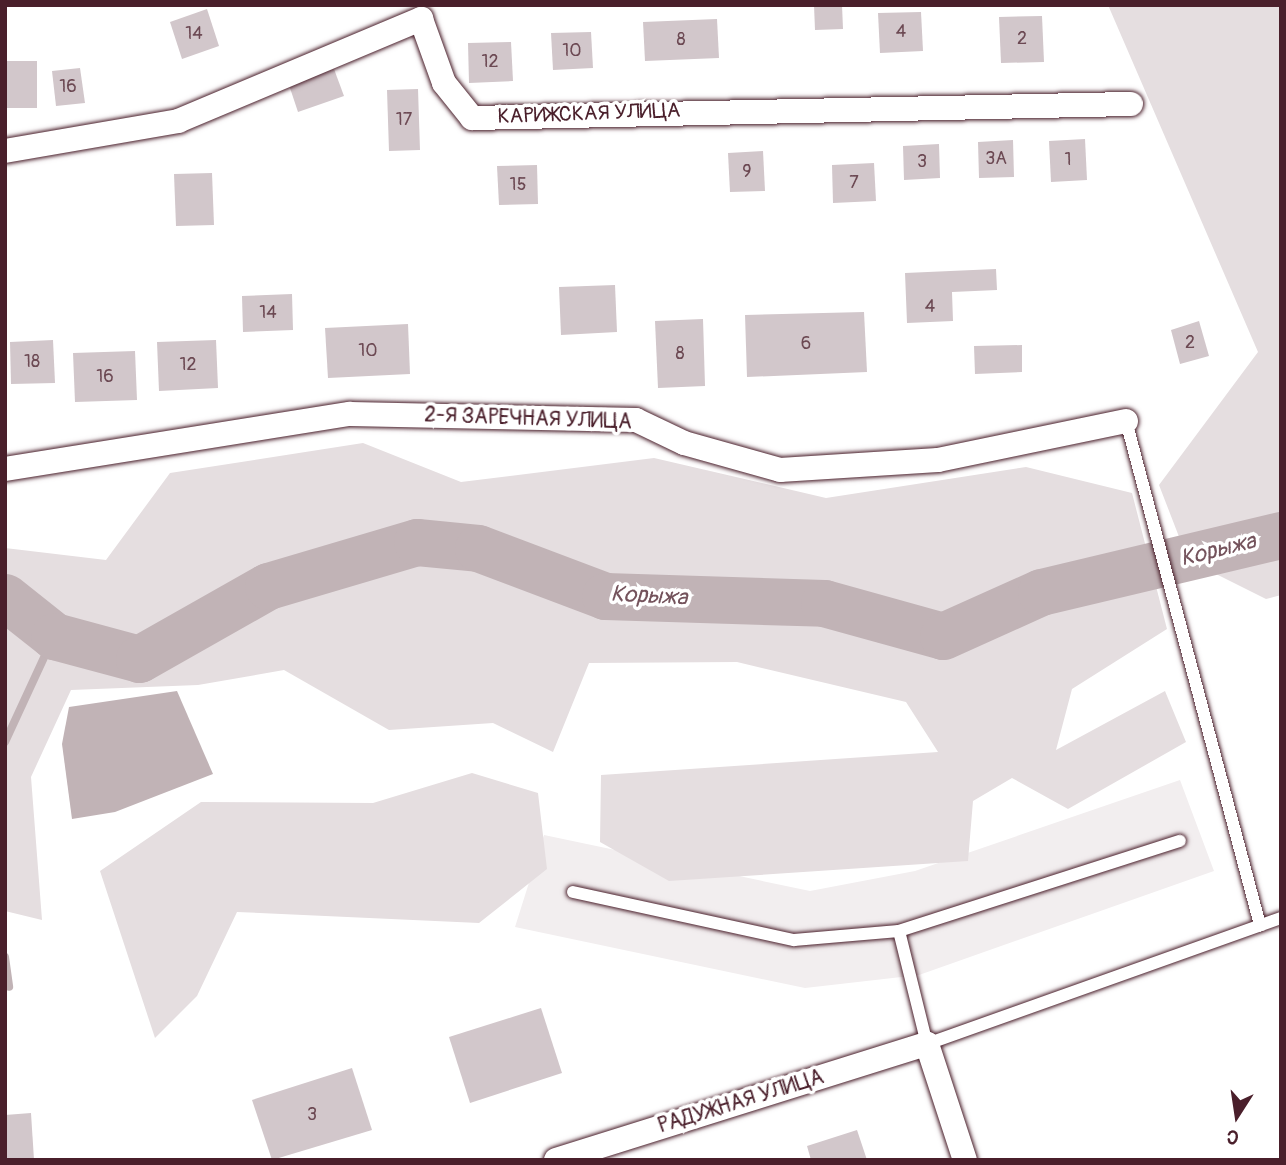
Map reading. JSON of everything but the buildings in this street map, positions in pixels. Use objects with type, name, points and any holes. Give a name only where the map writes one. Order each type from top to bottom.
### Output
[{"type":"street","name":"КАРИЖСКАЯ УЛИЦА","points":[[5,151],[178,121],[420,12],[444,83],[472,118],[1131,103]]},
{"type":"street","name":"2-Я ЗАРЕЧНАЯ УЛИЦА","points":[[5,469],[350,414],[636,420],[684,443],[780,470],[938,460],[1126,421]]},
{"type":"street","name":"РАДУЖНАЯ УЛИЦА","points":[[556,1160],[927,1044]]},
{"type":"street","points":[[927,1044],[965,1160]]},
{"type":"lane","points":[[1126,421],[1260,925]]},
{"type":"lane","points":[[573,892],[794,940],[900,931],[1180,841]]},
{"type":"lane","points":[[900,931],[927,1044],[1281,918]]},
{"type":"shaded area","points":[[1108,5],[1281,5],[1281,595],[1266,599],[1188,560],[1159,485],[1258,352]]},
{"type":"shaded area","points":[[363,443],[461,482],[654,458],[826,498],[1026,467],[1132,493],[1167,629],[1072,689],[1056,750],[1165,691],[1186,742],[1068,809],[1012,778],[973,801],[968,861],[669,881],[600,842],[601,775],[938,752],[906,702],[737,662],[589,663],[553,752],[493,723],[389,730],[284,670],[198,685],[71,690],[31,777],[42,920],[5,911],[5,548],[106,560],[170,473]]},
{"type":"shaded area","points":[[177,691],[213,774],[115,812],[72,819],[62,744],[69,707]]},
{"type":"shaded area","points":[[472,773],[538,793],[547,869],[479,923],[237,912],[197,996],[155,1038],[100,871],[201,802],[373,803]]},
{"type":"shaded area","points":[[1180,780],[1214,871],[919,975],[805,988],[515,927],[544,835],[810,891],[915,871]]},
{"type":"waterway","name":"Корыжа","points":[[5,597],[54,636],[139,659],[268,586],[417,542],[478,548],[605,596],[824,603],[943,636],[1041,592],[1281,535]]},
{"type":"waterway","points":[[5,742],[54,636]]},
{"type":"waterway","points":[[5,957],[9,987]]}]
